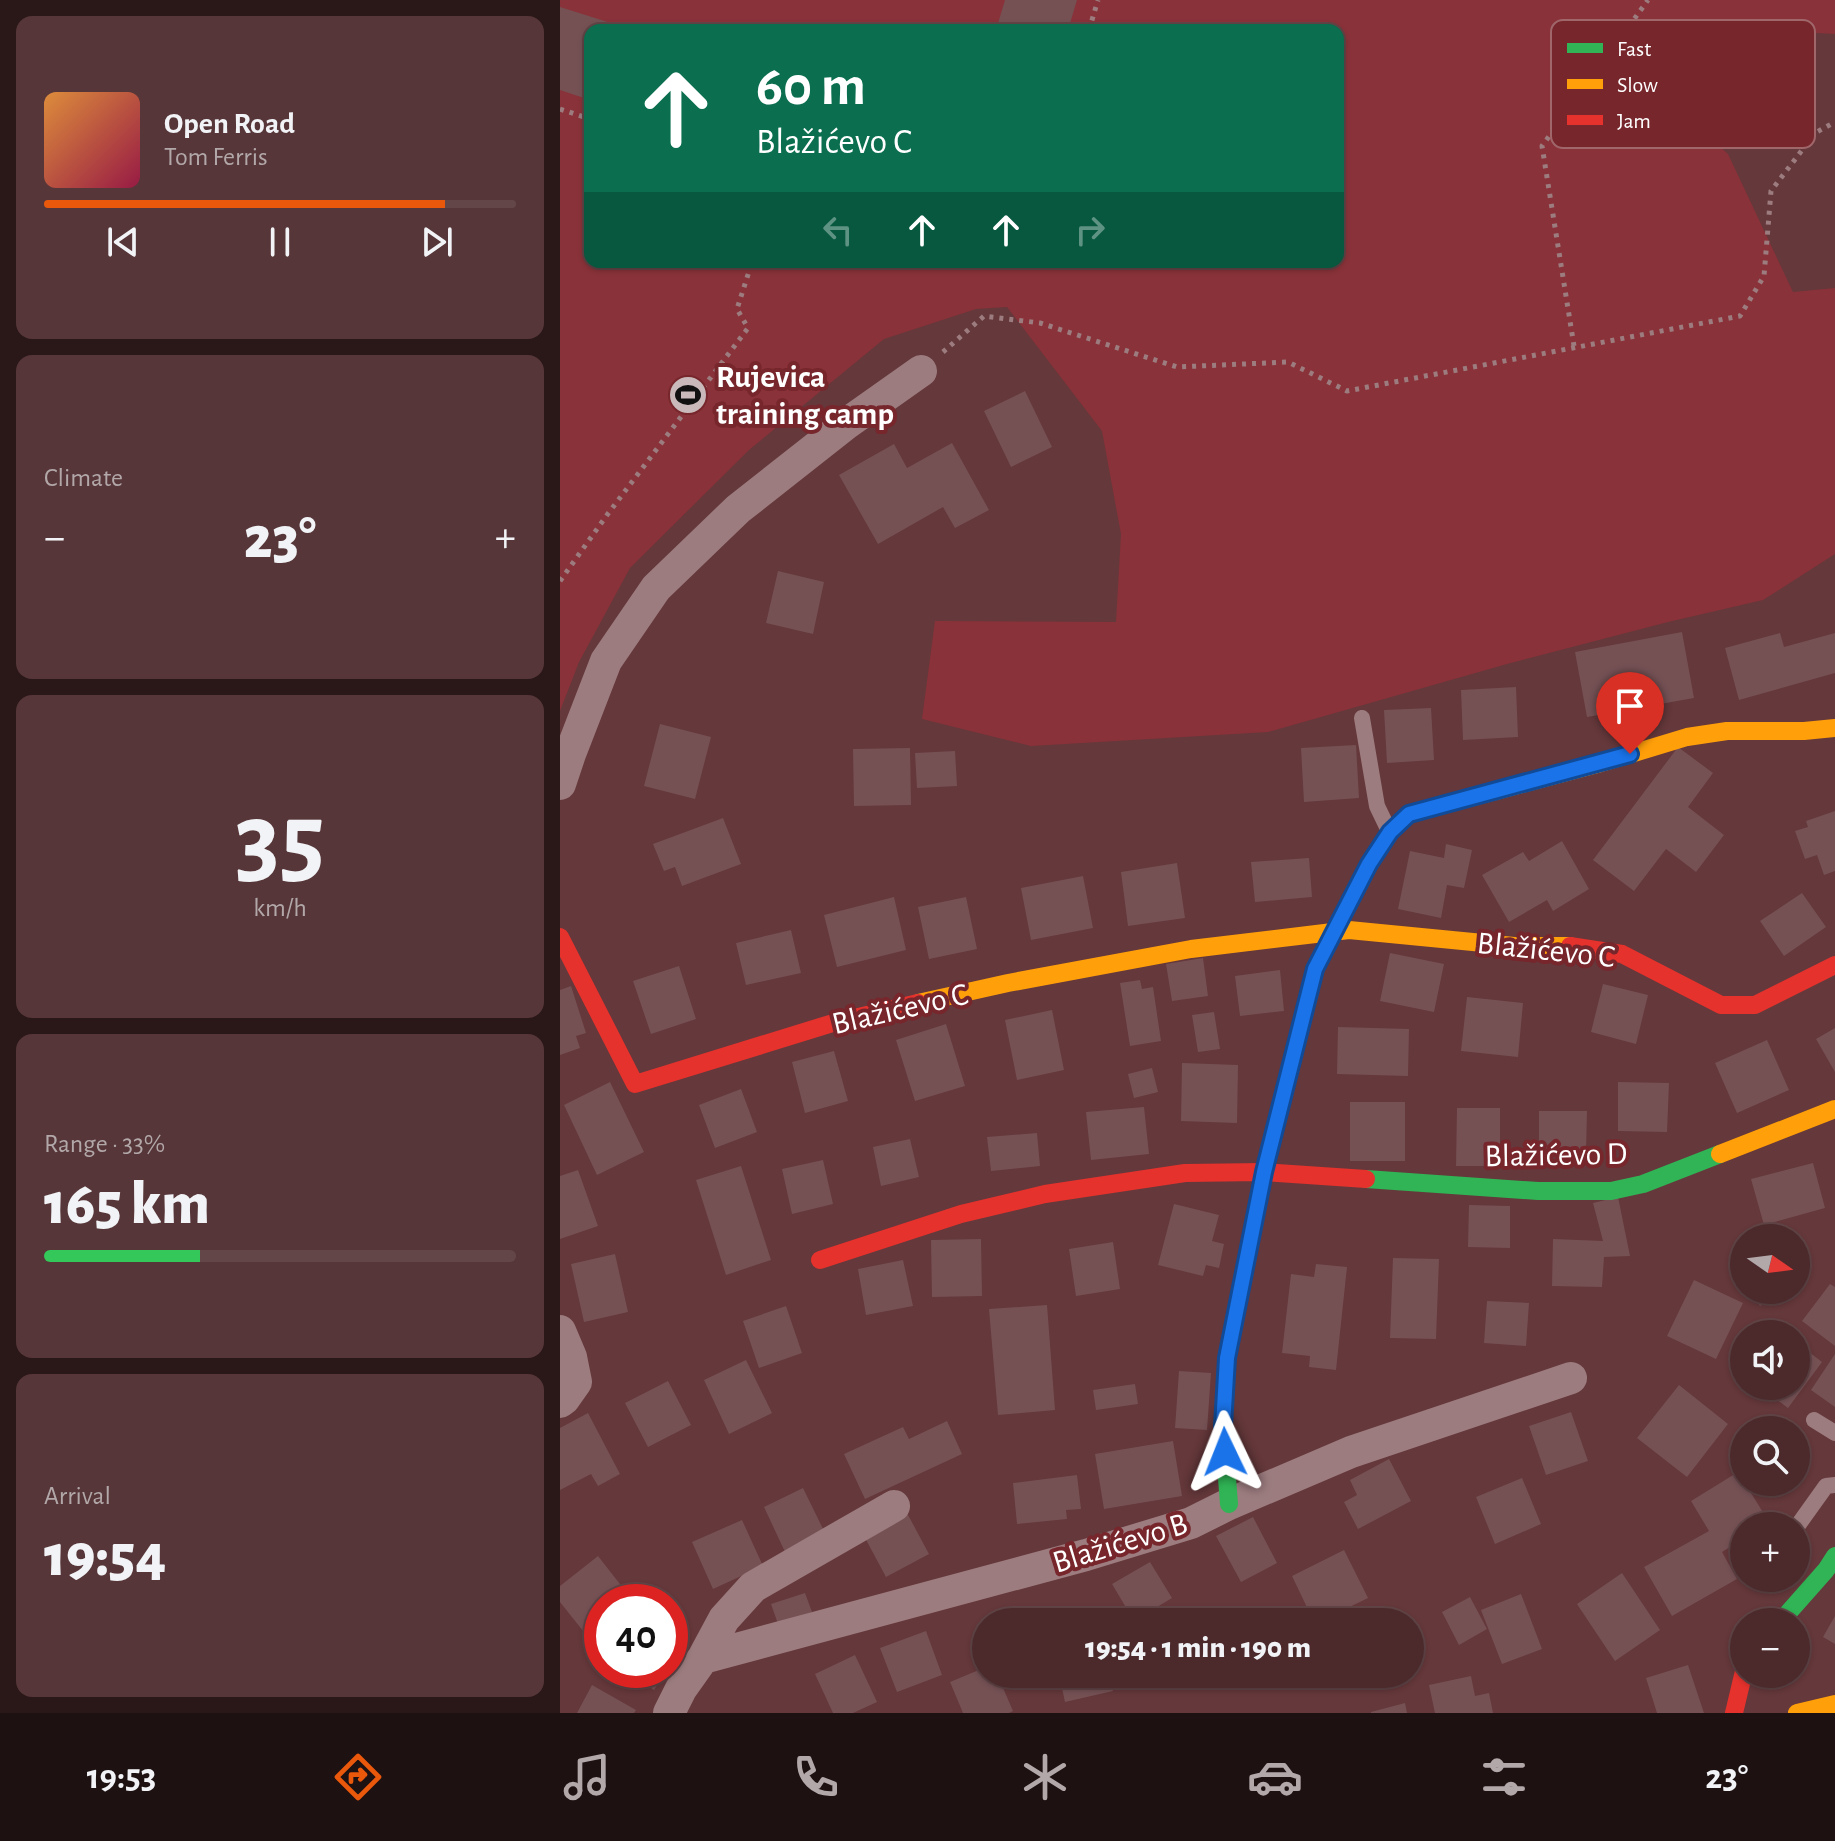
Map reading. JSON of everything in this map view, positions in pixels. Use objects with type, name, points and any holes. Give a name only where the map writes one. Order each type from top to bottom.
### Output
[{"type":"street","points":[[560,784],[606,661],[656,588],[738,509],[846,424],[921,371]]},
{"type":"street","points":[[1229,1504],[1223,1426],[1227,1358],[1264,1172],[1315,969],[1369,864],[1390,832],[1409,814],[1687,737],[1727,731],[1835,728]]},
{"type":"street","name":"Blažićevo C","points":[[560,937],[635,1084],[833,1023],[1008,983],[1191,949],[1349,930],[1514,946],[1569,946],[1622,954],[1721,1005],[1755,1005],[1835,965]]},
{"type":"street","name":"Blažićevo D","points":[[820,1260],[961,1214],[1045,1194],[1185,1173],[1264,1172],[1538,1191],[1611,1191],[1643,1184],[1835,1109]]},
{"type":"street","points":[[560,1331],[571,1357],[576,1382],[560,1402]]},
{"type":"street","name":"Blažićevo B","points":[[703,1658],[1086,1555],[1191,1523],[1351,1452],[1571,1378]]},
{"type":"street","points":[[669,1713],[724,1619],[753,1587],[894,1506]]},
{"type":"street","points":[[1792,1608],[1835,1556]]},
{"type":"street","points":[[1734,1713],[1740,1688]]},
{"type":"street","points":[[1797,1713],[1835,1704]]},
{"type":"lane","points":[[1362,718],[1377,806],[1390,832]]},
{"type":"lane","points":[[1814,1420],[1835,1433]]},
{"type":"lane","points":[[1807,1512],[1826,1486],[1835,1485]]},
{"type":"path","points":[[1091,24],[1098,0]]},
{"type":"path","points":[[1633,20],[1648,0]]},
{"type":"path","points":[[560,109],[584,117]]},
{"type":"path","points":[[1815,133],[1835,122]]},
{"type":"path","points":[[1551,134],[1542,146],[1574,346]]},
{"type":"path","points":[[921,371],[984,316],[1040,323],[1177,367],[1288,362],[1347,391],[1740,316],[1764,276],[1771,191],[1804,148]]},
{"type":"path","points":[[560,581],[748,328],[737,309],[750,268]]},
{"type":"shaded area","points":[[560,0],[1835,0],[1835,34],[1815,33],[1815,20],[1551,20],[1551,148],[1721,148],[1728,154],[1793,292],[1835,288],[1835,554],[1763,600],[1507,664],[1268,732],[1031,746],[922,719],[935,621],[1116,622],[1121,534],[1102,431],[1007,307],[976,309],[884,339],[749,450],[630,568],[579,662],[560,711]]},
{"type":"building","points":[[1005,0],[1077,0],[1070,24],[998,24]]},
{"type":"building","points":[[560,7],[614,24],[584,24],[584,98],[560,90]]},
{"type":"building","points":[[1025,391],[1052,447],[1011,467],[984,411]]},
{"type":"building","points":[[952,443],[989,510],[955,528],[943,507],[878,544],[839,475],[894,444],[907,468]]},
{"type":"building","points":[[778,571],[824,582],[813,634],[766,623]]},
{"type":"building","points":[[1682,632],[1694,698],[1587,717],[1575,652]]},
{"type":"building","points":[[1780,633],[1784,647],[1835,633],[1835,673],[1739,700],[1725,648]]},
{"type":"building","points":[[1516,687],[1518,737],[1463,740],[1461,690]]},
{"type":"building","points":[[1431,708],[1434,760],[1387,763],[1384,710]]},
{"type":"building","points":[[660,724],[711,737],[695,799],[644,786]]},
{"type":"building","points":[[1356,745],[1359,798],[1304,802],[1301,748]]},
{"type":"building","points":[[1678,747],[1713,773],[1688,807],[1724,835],[1696,872],[1666,849],[1634,891],[1593,860]]},
{"type":"building","points":[[910,748],[911,805],[854,806],[853,749]]},
{"type":"building","points":[[955,751],[957,786],[917,788],[915,753]]},
{"type":"building","points":[[1835,811],[1835,871],[1824,875],[1817,855],[1805,859],[1795,831],[1808,827],[1806,821]]},
{"type":"building","points":[[723,818],[741,864],[682,886],[675,867],[664,871],[653,844]]},
{"type":"building","points":[[1562,841],[1589,889],[1553,911],[1547,900],[1509,922],[1482,875],[1523,852],[1529,861]]},
{"type":"building","points":[[1446,844],[1472,850],[1464,888],[1447,885],[1441,918],[1398,909],[1410,851],[1444,858]]},
{"type":"building","points":[[1309,858],[1312,897],[1255,902],[1251,862]]},
{"type":"building","points":[[1177,863],[1185,918],[1128,926],[1121,872]]},
{"type":"building","points":[[1083,876],[1093,928],[1031,940],[1021,888]]},
{"type":"building","points":[[1802,893],[1826,927],[1784,956],[1760,921]]},
{"type":"building","points":[[894,897],[906,950],[837,967],[824,915]]},
{"type":"building","points":[[966,897],[977,949],[929,959],[918,907]]},
{"type":"building","points":[[791,930],[801,973],[746,985],[736,943]]},
{"type":"building","points":[[1390,953],[1444,964],[1434,1012],[1380,1001]]},
{"type":"building","points":[[1203,958],[1208,996],[1172,1001],[1166,964]]},
{"type":"building","points":[[679,966],[696,1019],[651,1034],[633,981]]},
{"type":"building","points":[[1280,970],[1284,1011],[1240,1016],[1235,976]]},
{"type":"building","points":[[1140,980],[1142,989],[1153,987],[1161,1041],[1130,1046],[1120,983]]},
{"type":"building","points":[[1603,984],[1648,995],[1636,1044],[1591,1032]]},
{"type":"building","points":[[571,986],[586,1033],[576,1036],[580,1048],[560,1055],[560,990]]},
{"type":"building","points":[[1467,997],[1523,1003],[1518,1057],[1461,1051]]},
{"type":"building","points":[[1052,1010],[1064,1070],[1017,1080],[1005,1020]]},
{"type":"building","points":[[1214,1012],[1220,1049],[1198,1052],[1192,1015]]},
{"type":"building","points":[[946,1024],[965,1086],[915,1101],[896,1040]]},
{"type":"building","points":[[1338,1027],[1409,1029],[1408,1076],[1337,1074]]},
{"type":"building","points":[[1835,1028],[1835,1072],[1816,1039]]},
{"type":"building","points":[[1767,1040],[1789,1090],[1737,1113],[1715,1063]]},
{"type":"building","points":[[834,1051],[848,1101],[805,1113],[792,1062]]},
{"type":"building","points":[[1182,1063],[1238,1065],[1237,1123],[1181,1121]]},
{"type":"building","points":[[1152,1068],[1158,1092],[1134,1098],[1128,1074]]},
{"type":"building","points":[[610,1082],[644,1152],[597,1175],[564,1105]]},
{"type":"building","points":[[1618,1082],[1669,1083],[1667,1132],[1618,1131]]},
{"type":"building","points":[[741,1089],[757,1132],[715,1148],[699,1105]]},
{"type":"building","points":[[1350,1102],[1405,1102],[1405,1161],[1350,1161]]},
{"type":"building","points":[[1144,1107],[1149,1154],[1091,1160],[1086,1112]]},
{"type":"building","points":[[1457,1108],[1500,1108],[1500,1166],[1456,1166]]},
{"type":"building","points":[[1539,1111],[1587,1111],[1586,1152],[1539,1152]]},
{"type":"building","points":[[1037,1133],[1040,1166],[991,1171],[987,1137]]},
{"type":"building","points":[[910,1139],[919,1177],[881,1186],[873,1147]]},
{"type":"building","points":[[823,1160],[833,1204],[792,1214],[782,1169]]},
{"type":"building","points":[[1813,1163],[1825,1208],[1764,1224],[1751,1179]]},
{"type":"building","points":[[741,1166],[771,1260],[726,1275],[696,1180]]},
{"type":"building","points":[[578,1170],[598,1226],[560,1239],[560,1176]]},
{"type":"building","points":[[1618,1197],[1630,1256],[1604,1257],[1602,1287],[1552,1286],[1553,1239],[1603,1241],[1593,1203]]},
{"type":"building","points":[[1174,1204],[1219,1215],[1212,1241],[1224,1244],[1219,1268],[1206,1265],[1203,1276],[1158,1265]]},
{"type":"building","points":[[1469,1205],[1510,1206],[1510,1248],[1468,1247]]},
{"type":"building","points":[[981,1239],[982,1296],[932,1297],[931,1240]]},
{"type":"building","points":[[1113,1242],[1120,1289],[1076,1296],[1069,1249]]},
{"type":"building","points":[[615,1254],[628,1312],[584,1322],[571,1264]]},
{"type":"building","points":[[1393,1258],[1439,1259],[1436,1339],[1390,1338]]},
{"type":"building","points":[[903,1260],[913,1306],[866,1315],[858,1269]]},
{"type":"building","points":[[1316,1264],[1347,1267],[1336,1370],[1309,1367],[1310,1356],[1282,1353],[1291,1274],[1314,1277]]},
{"type":"building","points":[[1694,1280],[1730,1297],[1730,1304],[1743,1304],[1735,1320],[1730,1320],[1730,1330],[1716,1359],[1667,1336]]},
{"type":"building","points":[[1830,1284],[1835,1287],[1835,1346],[1810,1327],[1810,1320],[1803,1320]]},
{"type":"building","points":[[1487,1301],[1529,1303],[1526,1346],[1484,1343]]},
{"type":"building","points":[[1047,1305],[1055,1410],[998,1415],[989,1309]]},
{"type":"building","points":[[786,1306],[802,1353],[759,1368],[743,1321]]},
{"type":"building","points":[[1810,1353],[1822,1362],[1810,1378]]},
{"type":"building","points":[[1835,1354],[1835,1407],[1811,1390]]},
{"type":"building","points":[[746,1360],[772,1413],[729,1434],[704,1380]]},
{"type":"building","points":[[1179,1371],[1211,1373],[1207,1430],[1175,1428]]},
{"type":"building","points":[[668,1381],[691,1425],[648,1447],[625,1403]]},
{"type":"building","points":[[1135,1384],[1138,1404],[1096,1410],[1093,1390]]},
{"type":"building","points":[[1679,1385],[1728,1424],[1687,1477],[1637,1438]]},
{"type":"building","points":[[1777,1400],[1794,1400],[1788,1408]]},
{"type":"building","points":[[1571,1412],[1588,1461],[1546,1475],[1529,1426]]},
{"type":"building","points":[[588,1413],[620,1474],[598,1486],[591,1474],[560,1490],[560,1428]]},
{"type":"building","points":[[947,1421],[962,1454],[865,1499],[844,1454],[903,1427],[909,1439]]},
{"type":"building","points":[[1173,1441],[1182,1496],[1104,1509],[1095,1454]]},
{"type":"building","points":[[1389,1459],[1411,1501],[1358,1529],[1344,1502],[1357,1495],[1350,1480]]},
{"type":"building","points":[[1077,1475],[1081,1509],[1066,1510],[1067,1519],[1017,1524],[1013,1483]]},
{"type":"building","points":[[1730,1477],[1730,1496],[1753,1496],[1763,1512],[1730,1512],[1730,1547],[1722,1552],[1730,1566],[1730,1583],[1672,1616],[1644,1567],[1709,1531],[1691,1501]]},
{"type":"building","points":[[1522,1478],[1541,1524],[1495,1544],[1476,1497]]},
{"type":"building","points":[[803,1488],[826,1535],[786,1554],[764,1507]]},
{"type":"building","points":[[907,1513],[929,1554],[886,1577],[864,1536]]},
{"type":"building","points":[[1253,1517],[1277,1563],[1241,1582],[1216,1536]]},
{"type":"building","points":[[742,1520],[763,1566],[713,1589],[692,1542]]},
{"type":"building","points":[[1344,1550],[1368,1598],[1348,1608],[1307,1608],[1292,1576]]},
{"type":"building","points":[[598,1556],[620,1584],[584,1584],[584,1632],[560,1602],[560,1586]]},
{"type":"building","points":[[1150,1562],[1172,1598],[1155,1608],[1126,1608],[1112,1584]]},
{"type":"building","points":[[1622,1573],[1660,1630],[1615,1661],[1577,1604]]},
{"type":"building","points":[[805,1593],[812,1612],[778,1624],[771,1604]]},
{"type":"building","points":[[1521,1594],[1542,1649],[1502,1664],[1481,1610]]},
{"type":"building","points":[[1470,1597],[1487,1629],[1459,1645],[1442,1612]]},
{"type":"building","points":[[1835,1616],[1835,1644],[1823,1637]]},
{"type":"building","points":[[926,1631],[942,1675],[897,1692],[880,1648]]},
{"type":"building","points":[[855,1655],[877,1702],[853,1713],[833,1713],[815,1674]]},
{"type":"building","points":[[1688,1665],[1704,1713],[1657,1713],[1646,1678]]},
{"type":"building","points":[[972,1673],[972,1688],[1003,1688],[1013,1711],[963,1713],[950,1682]]},
{"type":"building","points":[[1471,1676],[1475,1696],[1489,1693],[1493,1713],[1435,1713],[1429,1685]]},
{"type":"building","points":[[590,1688],[597,1688],[636,1710],[634,1713],[577,1713]]},
{"type":"building","points":[[1062,1688],[1112,1688],[1113,1691],[1065,1702]]},
{"type":"building","points":[[1405,1703],[1407,1713],[1371,1713],[1371,1712]]},
{"type":"traffic: fast","points":[[1229,1504],[1223,1426],[1227,1358],[1264,1172],[1290,1069]]},
{"type":"traffic: fast","points":[[1366,1179],[1538,1191],[1611,1191],[1643,1184],[1720,1154]]},
{"type":"traffic: fast","points":[[1792,1608],[1835,1556]]},
{"type":"traffic: slow","points":[[1290,1069],[1315,969],[1369,864],[1390,832],[1409,814],[1687,737],[1727,731],[1835,728]]},
{"type":"traffic: slow","points":[[918,1003],[1191,949],[1349,930],[1514,946],[1570,946]]},
{"type":"traffic: slow","points":[[1720,1154],[1835,1109]]},
{"type":"traffic: slow","points":[[1797,1713],[1835,1704]]},
{"type":"traffic: jam","points":[[560,937],[635,1084],[833,1023],[918,1003]]},
{"type":"traffic: jam","points":[[1570,946],[1622,954],[1721,1005],[1755,1005],[1835,965]]},
{"type":"traffic: jam","points":[[820,1260],[961,1214],[1045,1194],[1185,1173],[1264,1172],[1366,1179]]},
{"type":"traffic: jam","points":[[1734,1713],[1740,1688]]},
{"type":"place","name":"Rujevica training camp","points":[[688,395]]},
{"type":"route","points":[[1225,1452],[1223,1426],[1227,1358],[1264,1172],[1315,969],[1369,864],[1390,832],[1409,814],[1630,754]]}]
